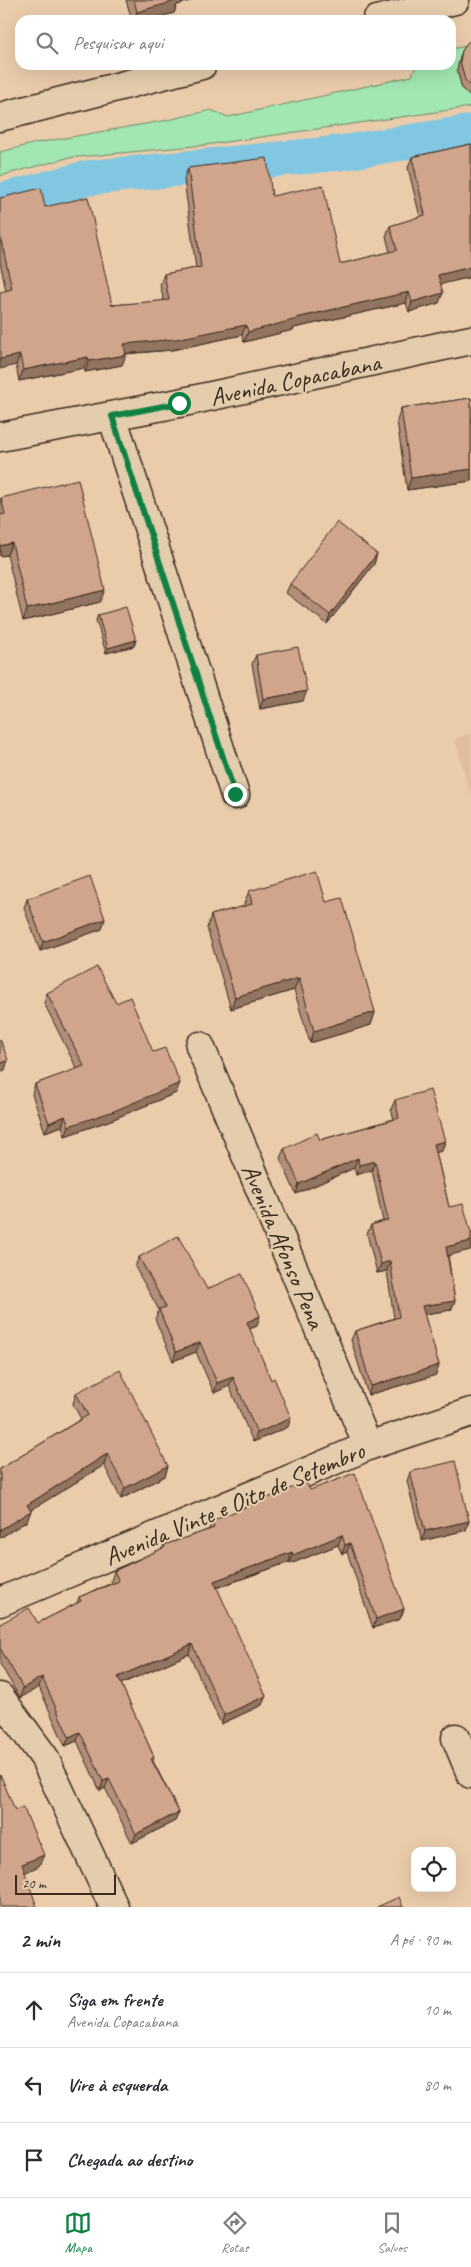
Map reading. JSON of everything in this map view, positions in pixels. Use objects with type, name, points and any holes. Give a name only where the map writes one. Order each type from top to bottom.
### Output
[{"type":"street","points":[[396,15],[455,0]]},
{"type":"street","points":[[0,117],[183,70]]},
{"type":"street","name":"Avenida Copacabana","points":[[0,437],[188,401],[471,340]]},
{"type":"street","points":[[112,416],[235,794]]},
{"type":"street","name":"Avenida Afonso Pena","points":[[200,1046],[368,1446]]},
{"type":"street","name":"Avenida Vinte e Oito de Setembro","points":[[0,1602],[368,1446],[471,1412]]},
{"type":"street","points":[[0,1697],[44,1757],[114,1907]]},
{"type":"street","points":[[456,1738],[471,1774]]},
{"type":"shaded area","points":[[471,733],[471,797],[455,739]]},
{"type":"green space","points":[[471,45],[471,107],[205,145],[67,158],[0,176],[0,152],[36,143],[168,120],[211,110],[228,117],[412,76],[414,70],[456,70],[456,48]]},
{"type":"building","points":[[134,0],[179,0],[137,12]]},
{"type":"building","points":[[471,40],[471,86],[465,80],[460,61],[462,51]]},
{"type":"building","points":[[471,144],[471,267],[438,275],[443,293],[412,302],[409,292],[296,318],[248,332],[246,325],[176,339],[124,344],[126,355],[89,361],[88,357],[23,370],[20,355],[0,359],[0,292],[12,289],[0,235],[0,198],[41,188],[45,207],[88,197],[112,305],[169,300],[164,274],[201,267],[188,168],[267,158],[272,196],[323,185],[340,264],[397,250],[390,226],[425,215],[412,157]]},
{"type":"building","points":[[471,398],[471,469],[411,478],[401,408]]},
{"type":"building","points":[[78,479],[105,590],[27,609],[12,543],[0,546],[0,515],[5,514],[1,498]]},
{"type":"building","points":[[337,522],[377,554],[330,615],[290,584]]},
{"type":"building","points":[[126,607],[136,640],[108,648],[98,615]]},
{"type":"building","points":[[298,647],[307,691],[263,699],[256,655]]},
{"type":"building","points":[[317,871],[326,902],[342,898],[375,1012],[314,1031],[299,978],[235,997],[211,915],[252,904],[249,891]]},
{"type":"building","points":[[90,876],[105,919],[43,942],[27,899]]},
{"type":"building","points":[[97,967],[116,1003],[130,997],[153,1052],[165,1048],[180,1083],[114,1111],[69,1126],[65,1116],[49,1123],[35,1084],[84,1066],[47,993]]},
{"type":"building","points":[[0,1039],[8,1060],[0,1064]]},
{"type":"building","points":[[430,1090],[445,1141],[434,1144],[449,1207],[463,1204],[471,1232],[471,1241],[446,1247],[455,1301],[422,1306],[439,1365],[371,1386],[355,1331],[399,1317],[390,1261],[381,1264],[371,1225],[388,1220],[375,1161],[359,1165],[358,1158],[299,1184],[284,1149],[317,1133],[320,1140],[399,1118],[395,1100]]},
{"type":"building","points":[[178,1236],[207,1289],[242,1274],[260,1316],[247,1322],[271,1380],[274,1378],[291,1418],[257,1433],[233,1377],[217,1383],[200,1342],[176,1352],[159,1309],[166,1307],[139,1257]]},
{"type":"building","points":[[120,1370],[168,1466],[125,1488],[107,1454],[27,1505],[31,1511],[0,1530],[0,1469],[88,1415],[76,1393]]},
{"type":"building","points":[[455,1461],[469,1521],[425,1531],[410,1472]]},
{"type":"building","points":[[355,1473],[404,1609],[376,1619],[350,1543],[345,1545],[342,1535],[293,1555],[292,1552],[214,1581],[266,1696],[224,1715],[192,1644],[118,1677],[154,1757],[151,1759],[179,1812],[136,1834],[109,1779],[103,1781],[80,1732],[69,1737],[42,1677],[23,1688],[0,1648],[0,1624],[29,1608],[38,1623],[81,1601],[79,1597],[119,1581],[114,1571],[165,1547],[164,1545],[214,1528],[212,1521],[306,1482],[310,1490]]},
{"type":"building","points":[[0,1774],[15,1810],[23,1807],[44,1855],[22,1864],[37,1907],[0,1907]]},
{"type":"building","points":[[399,1897],[403,1907],[377,1907]]},
{"type":"waterway","points":[[0,201],[87,178],[340,153],[471,132]]},
{"type":"route","points":[[179,403],[112,416],[235,794]]}]
